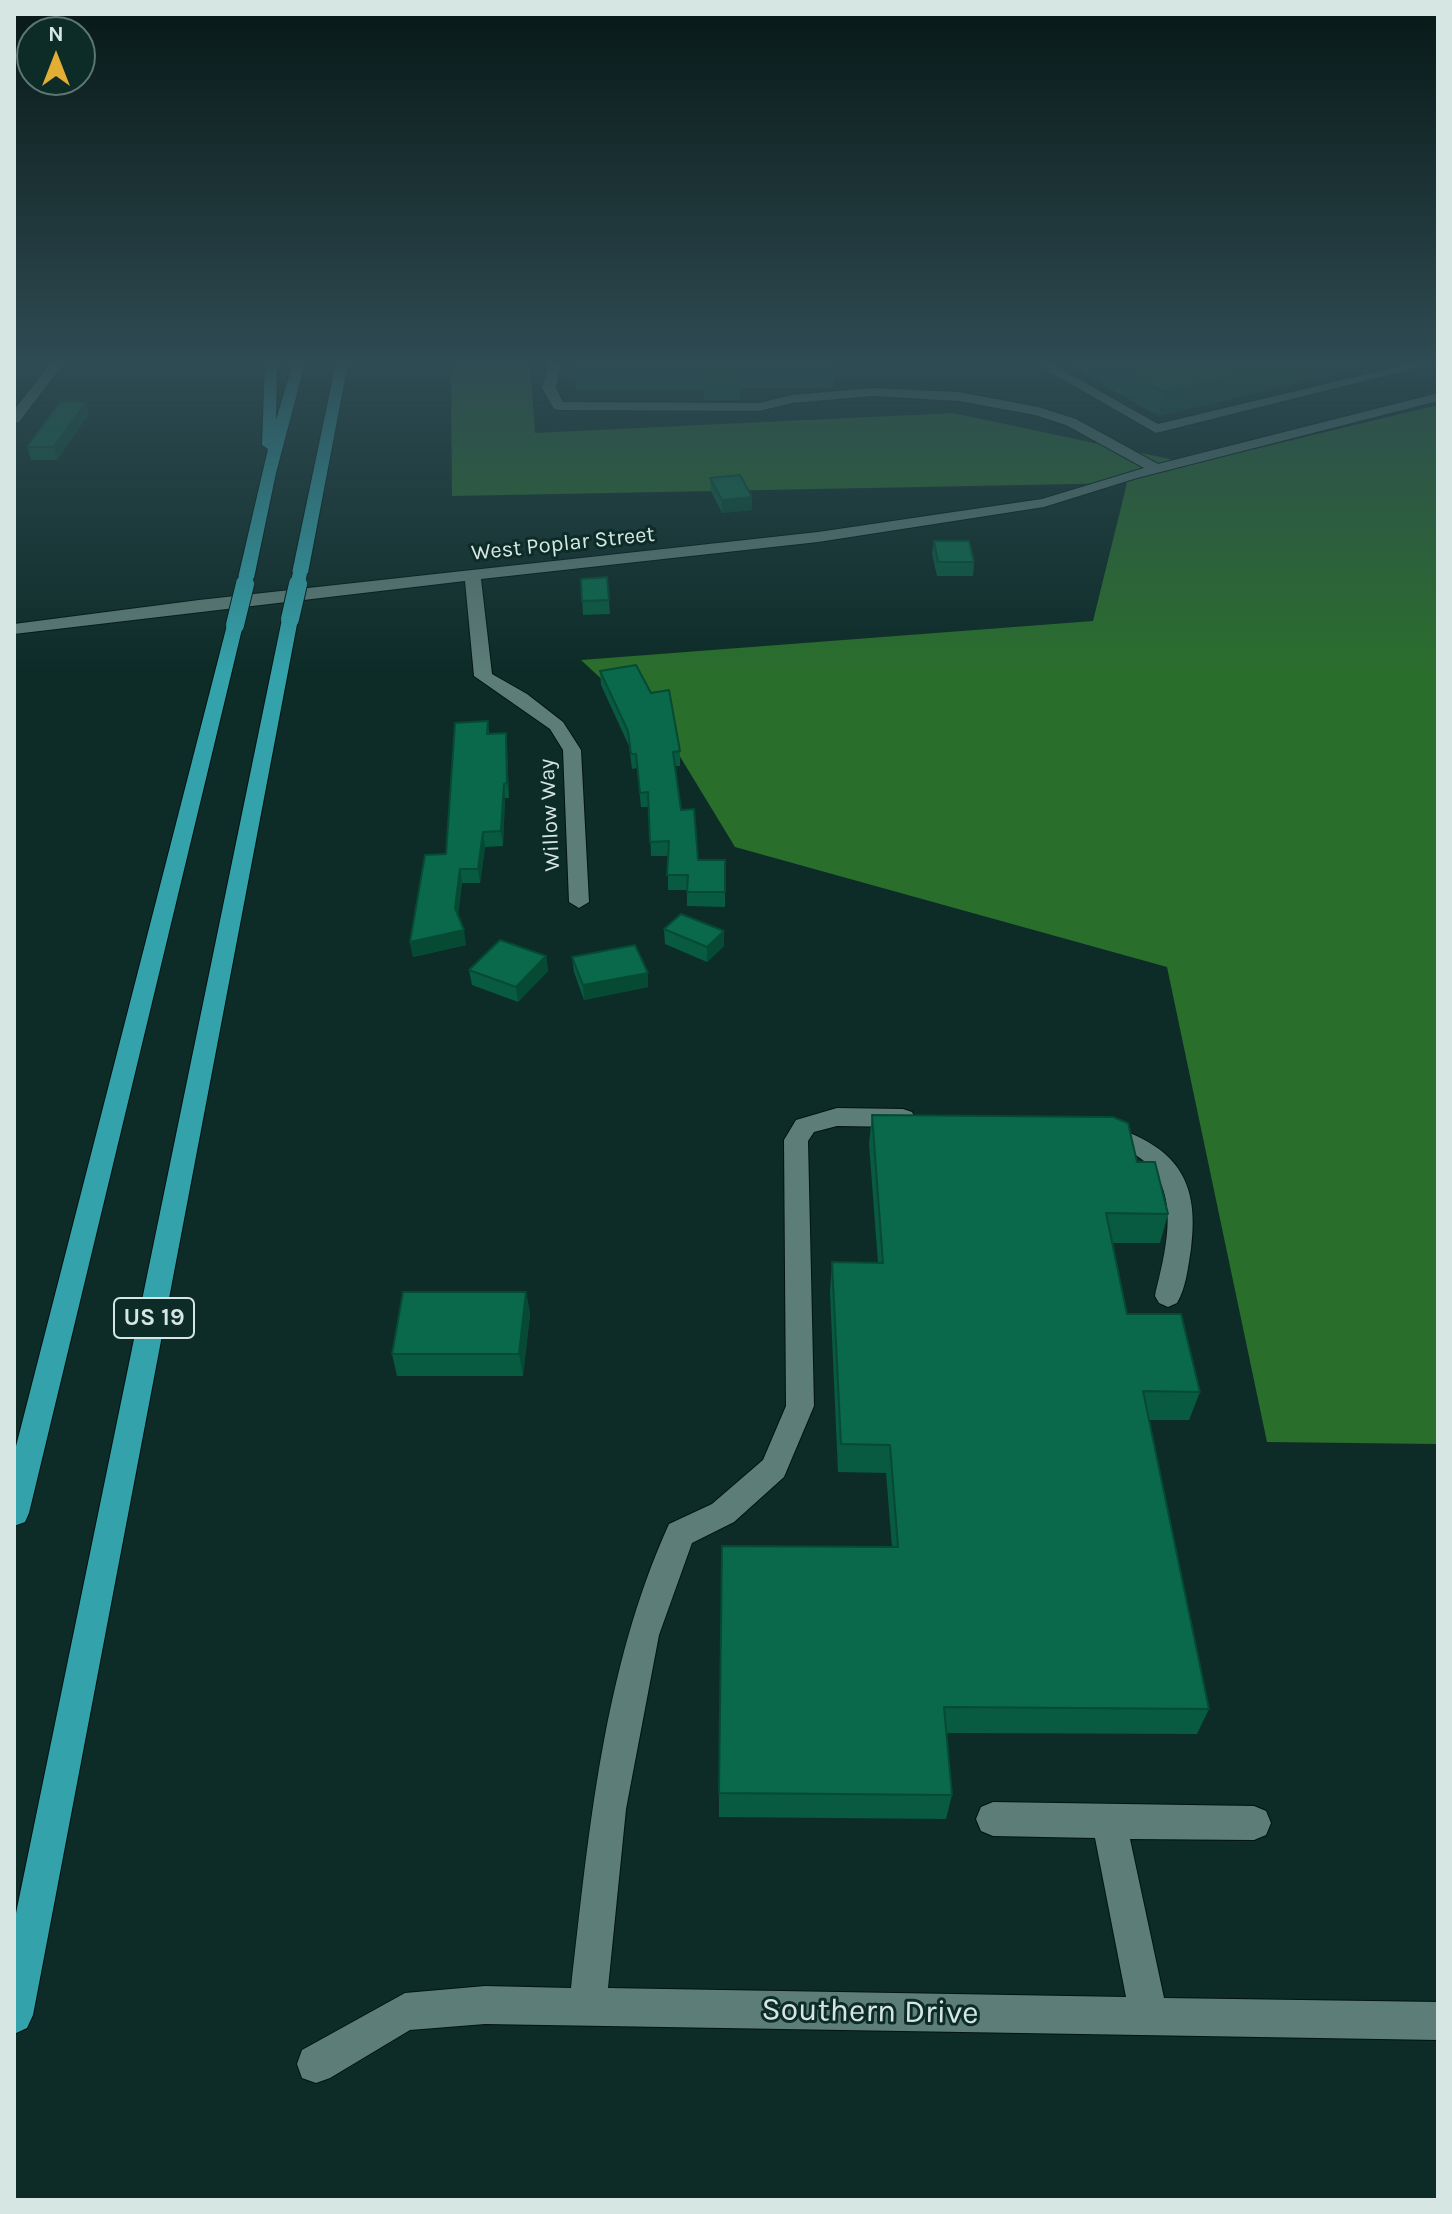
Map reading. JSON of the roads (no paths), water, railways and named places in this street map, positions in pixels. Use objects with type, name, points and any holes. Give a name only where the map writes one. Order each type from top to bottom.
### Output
[{"type":"highway","points":[[269,466],[269,473]]},
{"type":"highway","points":[[14,1513],[235,625],[271,466]]},
{"type":"highway","name":"US 19","points":[[14,2015],[321,466]]},
{"type":"street","points":[[1152,466],[1156,469]]},
{"type":"street","name":"West Poplar Street","points":[[14,629],[199,605],[859,532],[1044,503],[1166,466]]},
{"type":"street","name":"Willow Way","points":[[473,576],[483,676],[521,698],[557,726],[572,750],[579,902]]},
{"type":"street","points":[[587,2007],[609,1809],[643,1635],[680,1534],[723,1513],[774,1468],[800,1406],[796,1140],[805,1126],[837,1117],[927,1119]]},
{"type":"street","points":[[1081,1123],[1145,1149],[1163,1165],[1180,1193],[1180,1242],[1168,1296]]},
{"type":"street","points":[[993,1819],[1254,1823]]},
{"type":"street","points":[[1109,1821],[1149,2016]]},
{"type":"street","name":"Southern Drive","points":[[316,2064],[405,2012],[485,2005],[1438,2021]]}]
